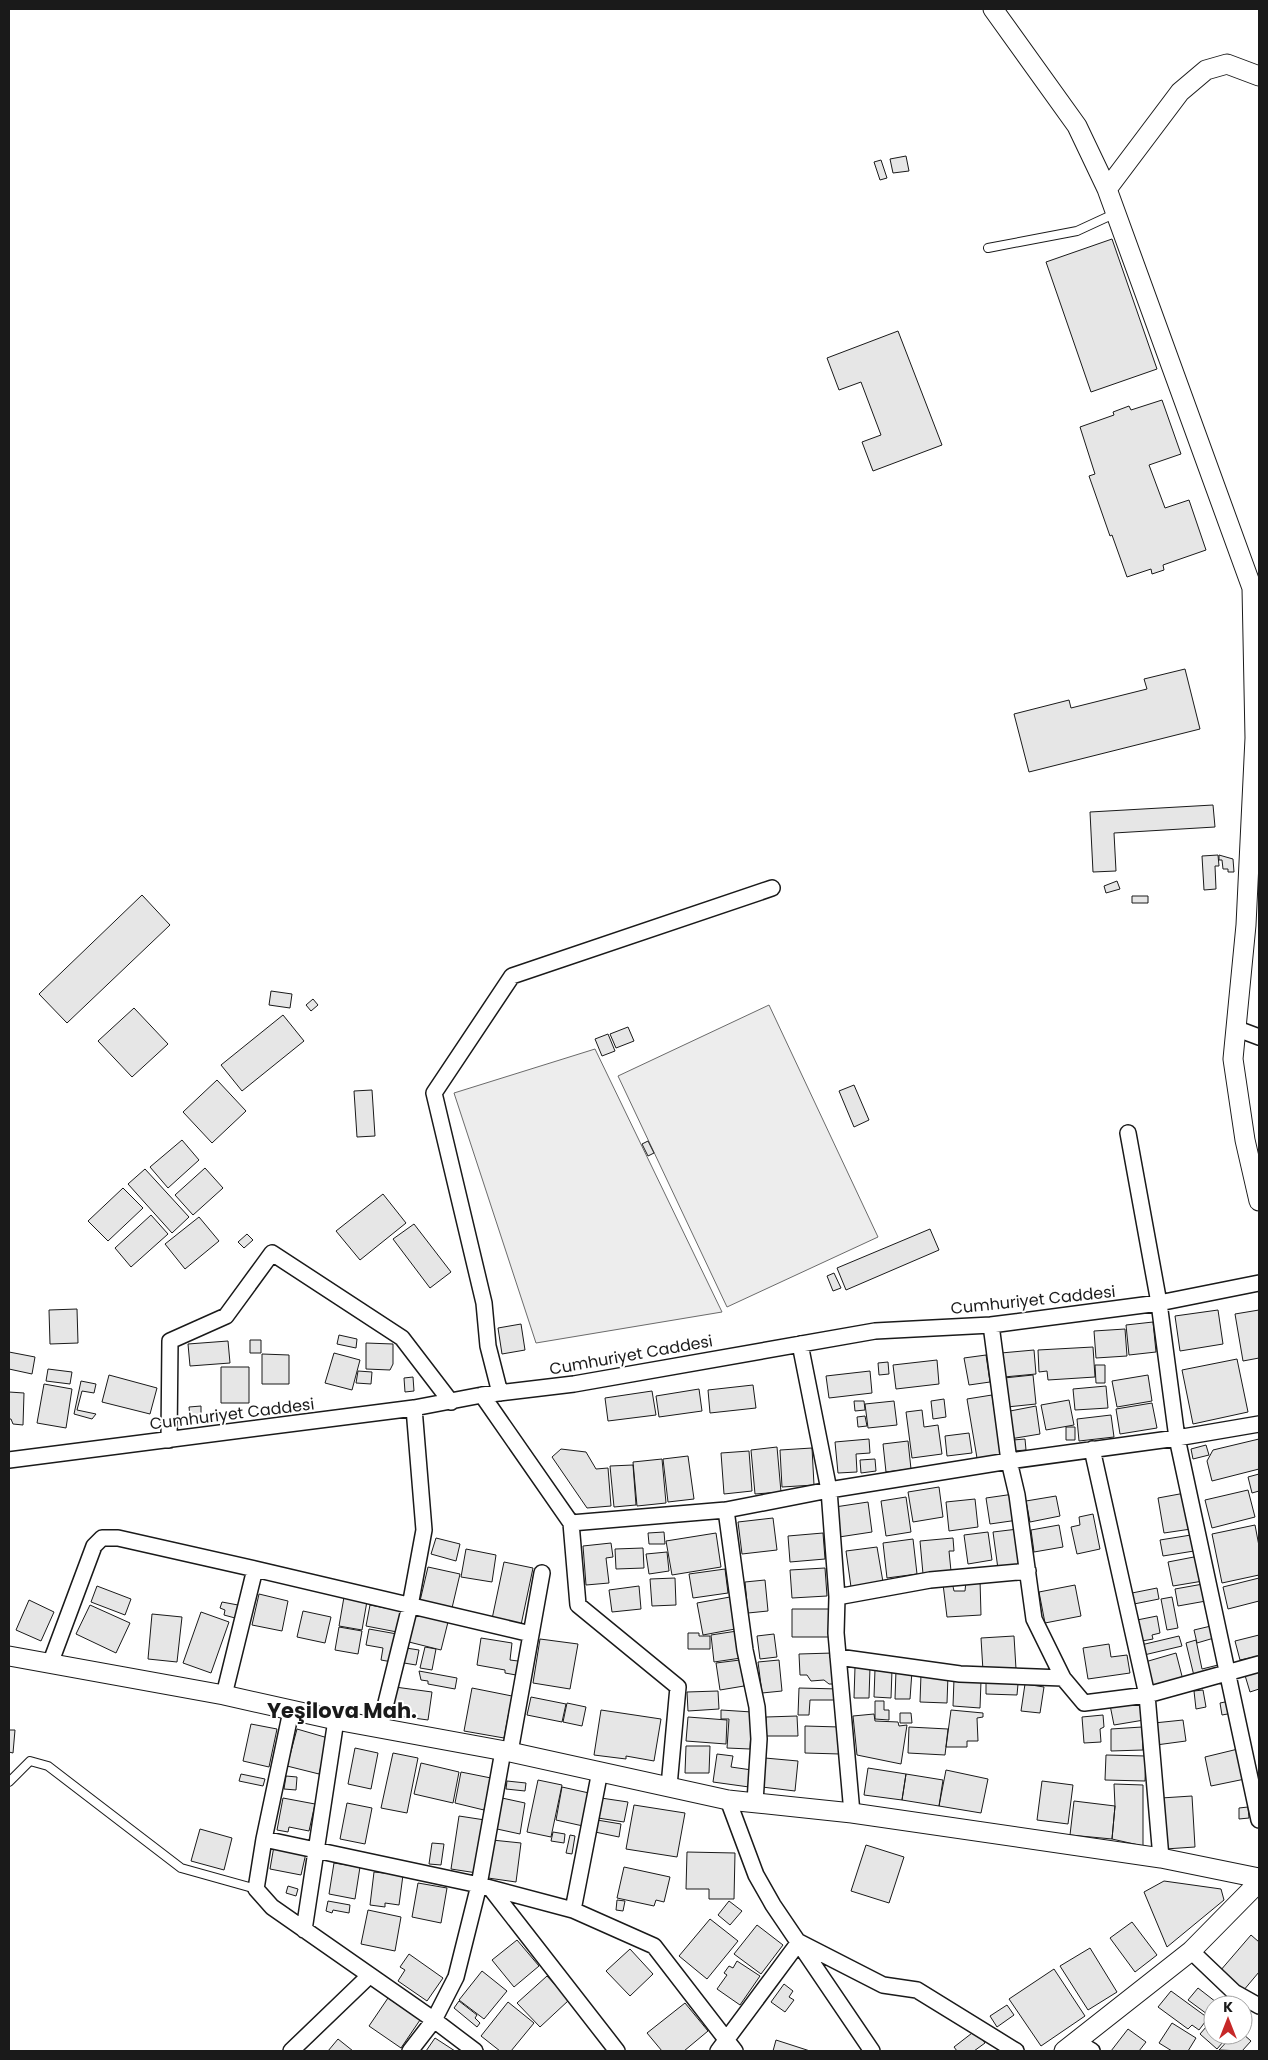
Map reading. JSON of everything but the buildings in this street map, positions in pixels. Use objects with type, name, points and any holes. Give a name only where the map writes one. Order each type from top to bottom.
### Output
[{"type":"street","points":[[993,9],[1077,126],[1107,189],[1252,588],[1257,738],[1246,925],[1233,1059],[1245,1140],[1259,1201]]},
{"type":"street","points":[[1107,189],[1180,92],[1206,70],[1228,64],[1259,76]]},
{"type":"street","points":[[500,1393],[488,1346],[484,1303],[434,1092],[512,976],[772,888]]},
{"type":"street","points":[[1235,1028],[1259,1037]]},
{"type":"street","points":[[1128,1133],[1158,1303],[1177,1438],[1259,1820]]},
{"type":"street","points":[[169,1440],[170,1341],[226,1316],[272,1253],[402,1338],[451,1402]]},
{"type":"street","name":"Cumhuriyet Caddesi","points":[[9,1460],[414,1408],[482,1395],[574,1384],[875,1330],[991,1325],[1158,1303],[1259,1283]]},
{"type":"street","points":[[991,1325],[1008,1461],[1018,1495],[1034,1619],[1063,1678],[1084,1703],[1147,1695],[1259,1664]]},
{"type":"street","points":[[800,1344],[829,1490],[837,1597],[836,1633],[852,1813]]},
{"type":"street","points":[[482,1395],[571,1523],[578,1605],[678,1687],[669,1786]]},
{"type":"street","points":[[380,1727],[410,1606],[424,1530],[414,1408]]},
{"type":"street","points":[[571,1523],[726,1510],[829,1490],[1008,1461],[1177,1438],[1259,1424]]},
{"type":"street","points":[[1092,1449],[1147,1695],[1162,1858]]},
{"type":"street","points":[[726,1510],[746,1650],[758,1707],[759,1739],[755,1802]]},
{"type":"street","points":[[50,1664],[94,1546],[102,1538],[118,1538],[531,1634]]},
{"type":"street","points":[[224,1695],[254,1569]]},
{"type":"street","points":[[837,1597],[930,1580],[1028,1571]]},
{"type":"street","points":[[410,2051],[434,2020],[456,1977],[485,1887],[507,1752],[542,1573]]},
{"type":"street","points":[[9,1656],[224,1695],[291,1711],[600,1771],[728,1800],[852,1813],[1162,1858],[1259,1880]]},
{"type":"street","points":[[838,1657],[960,1674],[1063,1678]]},
{"type":"street","points":[[291,1711],[264,1839],[256,1889],[272,1907],[434,2020],[475,2051]]},
{"type":"street","points":[[304,1930],[318,1850],[336,1720]]},
{"type":"street","points":[[573,1910],[600,1771]]},
{"type":"street","points":[[728,1800],[756,1875],[773,1905],[872,2051]]},
{"type":"street","points":[[264,1839],[485,1887],[573,1910],[654,1946],[727,2048],[799,1942]]},
{"type":"street","points":[[1078,2048],[1191,1951],[1259,1880]]},
{"type":"street","points":[[485,1887],[617,2051]]},
{"type":"street","points":[[799,1942],[883,1985],[917,1990],[1016,2051]]},
{"type":"street","points":[[1191,1951],[1234,1992],[1259,2006]]},
{"type":"street","points":[[291,2051],[369,1976]]},
{"type":"lane","points":[[988,248],[1076,231],[1116,213]]},
{"type":"lane","points":[[9,1782],[30,1762],[48,1766],[181,1868],[256,1889]]},
{"type":"shaded area","points":[[769,1005],[878,1237],[727,1307],[618,1076]]},
{"type":"shaded area","points":[[595,1049],[722,1312],[536,1343],[454,1093]]},
{"type":"district","name":"Yeşilova Mah.","points":[[342,1710]]}]
